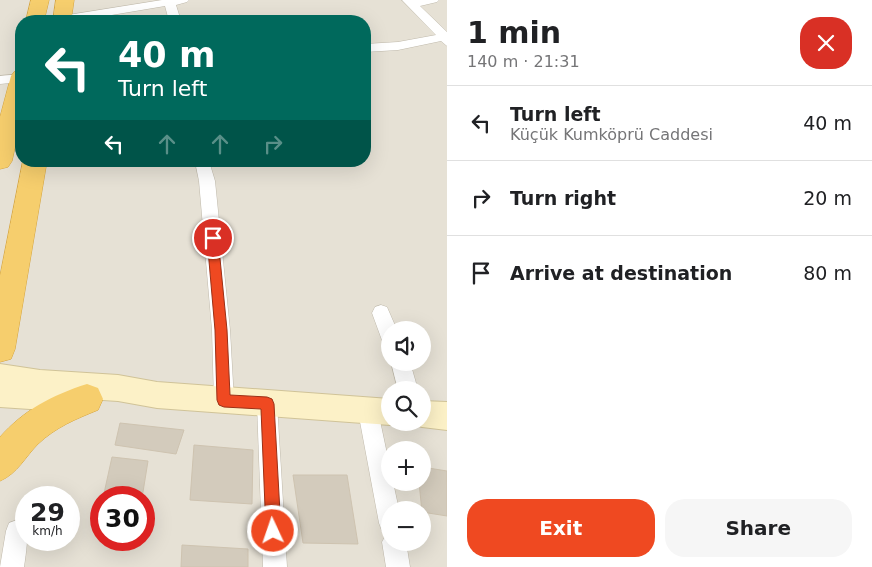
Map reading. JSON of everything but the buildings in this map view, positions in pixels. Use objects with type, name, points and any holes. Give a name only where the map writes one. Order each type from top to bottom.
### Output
[{"type":"highway","points":[[36,15],[40,0]]},
{"type":"highway","points":[[63,15],[66,0]]},
{"type":"highway","points":[[0,161],[15,101]]},
{"type":"highway","points":[[0,349],[34,167]]},
{"type":"highway","points":[[0,464],[9,451],[37,423],[54,411],[87,399]]},
{"type":"street","points":[[96,15],[183,0]]},
{"type":"street","points":[[410,2],[433,0]]},
{"type":"street","points":[[170,2],[173,15]]},
{"type":"street","points":[[410,2],[446,40]]},
{"type":"street","points":[[371,48],[446,40]]},
{"type":"street","points":[[0,80],[15,78]]},
{"type":"street","points":[[203,167],[220,311],[224,400]]},
{"type":"street","points":[[381,313],[384,321]]},
{"type":"street","points":[[0,376],[40,383],[128,390],[157,395],[379,411],[388,501]]},
{"type":"street","points":[[0,394],[87,399],[135,398],[157,395]]},
{"type":"street","points":[[267,404],[275,567]]},
{"type":"street","points":[[431,415],[447,416]]},
{"type":"street","points":[[12,567],[15,545]]},
{"type":"street","points":[[395,551],[398,567]]},
{"type":"shaded area","points":[[0,0],[447,0],[447,567],[0,567]]},
{"type":"route","points":[[213,238],[221,330],[224,400],[267,404],[273,531]]}]
